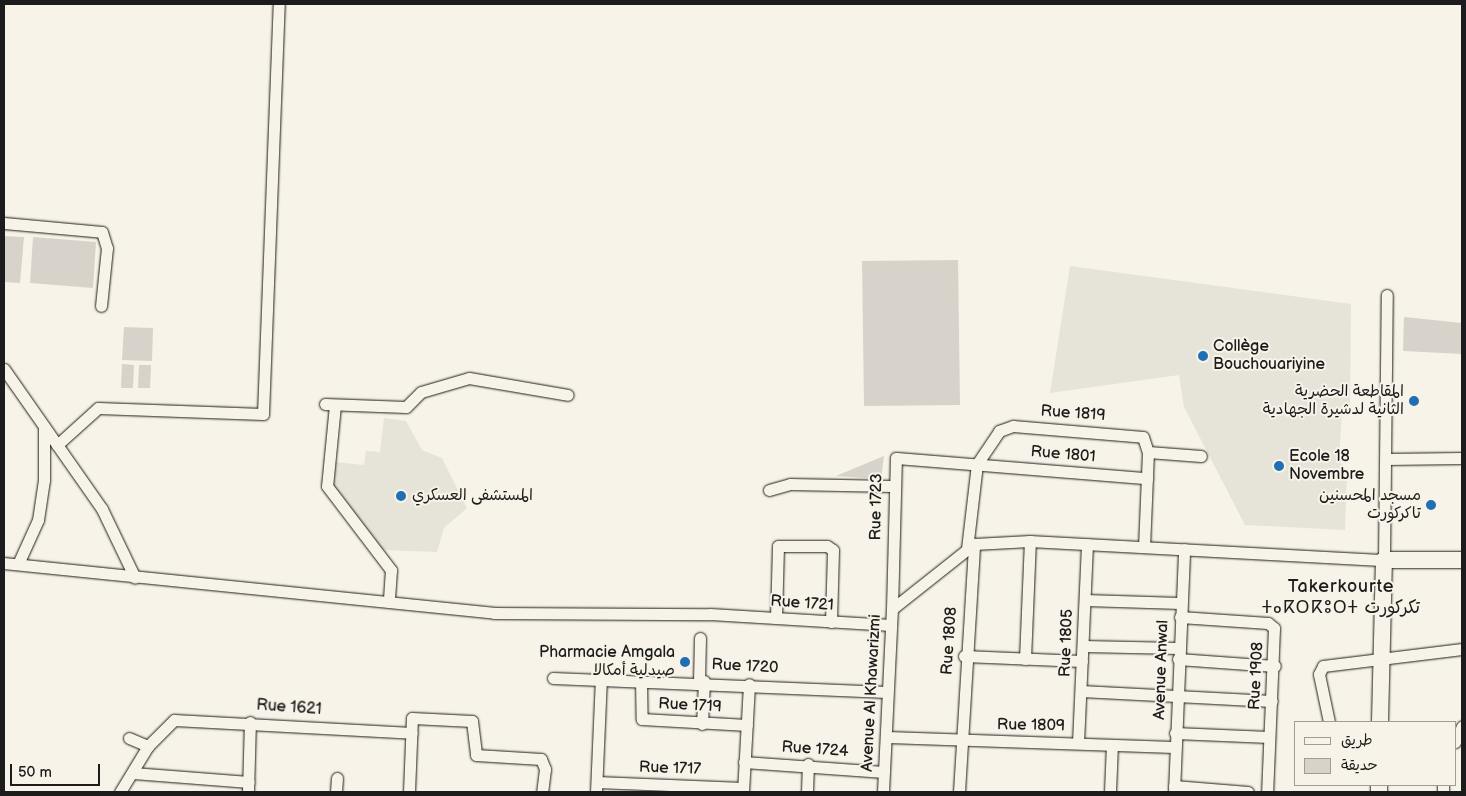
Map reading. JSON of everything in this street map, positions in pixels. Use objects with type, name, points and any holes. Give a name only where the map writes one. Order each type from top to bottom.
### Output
[{"type":"street","points":[[57,445],[98,408],[262,414],[279,4]]},
{"type":"street","points":[[4,223],[102,232],[106,248],[101,306]]},
{"type":"street","points":[[1380,721],[1386,459],[1387,295]]},
{"type":"street","points":[[4,369],[102,509],[135,578]]},
{"type":"street","points":[[389,602],[391,570],[328,486],[330,404],[406,407],[421,392],[469,378],[568,395]]},
{"type":"street","name":"Rue 1819","points":[[977,464],[998,431],[1013,426],[1140,435],[1148,452]]},
{"type":"street","points":[[18,564],[38,520],[44,480],[44,427]]},
{"type":"street","points":[[1144,547],[1148,452],[1201,456]]},
{"type":"street","name":"Rue 1723","points":[[892,609],[892,486],[894,460],[900,456],[977,464]]},
{"type":"street","points":[[1386,459],[1462,458]]},
{"type":"street","name":"Rue 1801","points":[[977,464],[1147,478]]},
{"type":"street","name":"Rue 1808","points":[[959,792],[970,546],[977,464]]},
{"type":"street","points":[[769,490],[790,484],[892,486]]},
{"type":"street","points":[[970,546],[1030,541],[1384,560],[1462,560]]},
{"type":"street","points":[[1025,659],[1030,541]]},
{"type":"street","name":"Rue 1805","points":[[1078,743],[1087,544]]},
{"type":"street","points":[[776,618],[778,546],[828,546],[833,550],[832,622]]},
{"type":"street","name":"Avenue Al Khawarizmi","points":[[883,792],[892,609],[970,546]]},
{"type":"street","name":"Avenue Anwal","points":[[1174,789],[1180,603],[1184,549]]},
{"type":"street","name":"Rue 1721","points":[[4,563],[135,578],[494,613],[710,614],[891,625]]},
{"type":"street","points":[[1085,600],[1180,603]]},
{"type":"street","name":"Rue 1908","points":[[1180,617],[1268,623],[1275,632],[1267,792]]},
{"type":"street","points":[[700,638],[702,724]]},
{"type":"street","points":[[1083,646],[1178,654],[1274,666]]},
{"type":"street","points":[[1329,721],[1321,669],[1462,649]]},
{"type":"street","points":[[964,656],[1082,661]]},
{"type":"street","name":"Rue 1720","points":[[553,678],[701,681],[887,692]]},
{"type":"street","points":[[596,787],[601,678]]},
{"type":"street","name":"Rue 1719","points":[[641,680],[642,719],[702,724],[747,725]]},
{"type":"street","points":[[743,790],[749,684]]},
{"type":"street","points":[[1081,690],[1272,701]]},
{"type":"street","points":[[409,792],[412,718],[472,721],[476,755],[541,759],[545,769],[542,792]]},
{"type":"street","name":"Rue 1621","points":[[148,746],[165,726],[182,719],[412,733]]},
{"type":"street","points":[[133,773],[250,790],[250,722]]},
{"type":"street","points":[[1456,740],[1462,726]]},
{"type":"street","points":[[1176,733],[1269,737]]},
{"type":"street","name":"Rue 1809","points":[[886,737],[1175,747]]},
{"type":"street","points":[[120,792],[148,746],[129,738]]},
{"type":"street","points":[[1110,792],[1112,745]]},
{"type":"street","name":"Rue 1724","points":[[744,762],[808,764],[884,772]]},
{"type":"street","points":[[807,792],[808,764]]},
{"type":"street","points":[[336,792],[337,778]]},
{"type":"street","name":"Rue 1717","points":[[596,787],[743,790]]},
{"type":"street","points":[[1174,789],[1248,792]]},
{"type":"shaded area","name":"Collège Bouchouariyine","points":[[1070,266],[1351,304],[1350,411],[1342,411],[1339,460],[1347,472],[1345,530],[1245,525],[1184,407],[1179,375],[1050,393]]},
{"type":"shaded area","name":"المستشفى العسكري","points":[[384,418],[406,421],[422,450],[442,458],[467,508],[444,528],[437,552],[383,550],[331,484],[334,462],[364,465],[366,451],[380,452]]},
{"type":"green space","points":[[4,236],[24,237],[20,283],[4,282]]},
{"type":"green space","points":[[33,237],[96,242],[93,288],[30,283]]},
{"type":"green space","points":[[958,260],[960,405],[864,406],[862,261]]},
{"type":"green space","points":[[1404,317],[1462,323],[1462,354],[1403,351]]},
{"type":"green space","points":[[124,327],[153,328],[152,361],[122,360]]},
{"type":"green space","points":[[122,364],[134,365],[133,388],[121,388]]},
{"type":"green space","points":[[139,365],[151,365],[150,388],[138,388]]},
{"type":"green space","points":[[884,456],[881,479],[836,476]]},
{"type":"place","name":"Collège Bouchouariyine","points":[[1203,356]]},
{"type":"place","name":"المقاطعة الحضرية الثانية لدشيرة الجهادية","points":[[1414,401]]},
{"type":"place","name":"Ecole 18 Novembre","points":[[1279,466]]},
{"type":"place","name":"المستشفى العسكري","points":[[401,496]]},
{"type":"place","name":"مسجد المحسنين تاكركورت","points":[[1431,505]]},
{"type":"place","name":"Pharmacie Amgala صيدلية أمكالا","points":[[685,662]]},
{"type":"district","name":"Takerkourte ⵜⴰⴽⵔⴽⵓⵔⵜ تكركورت","points":[[1341,598]]}]
